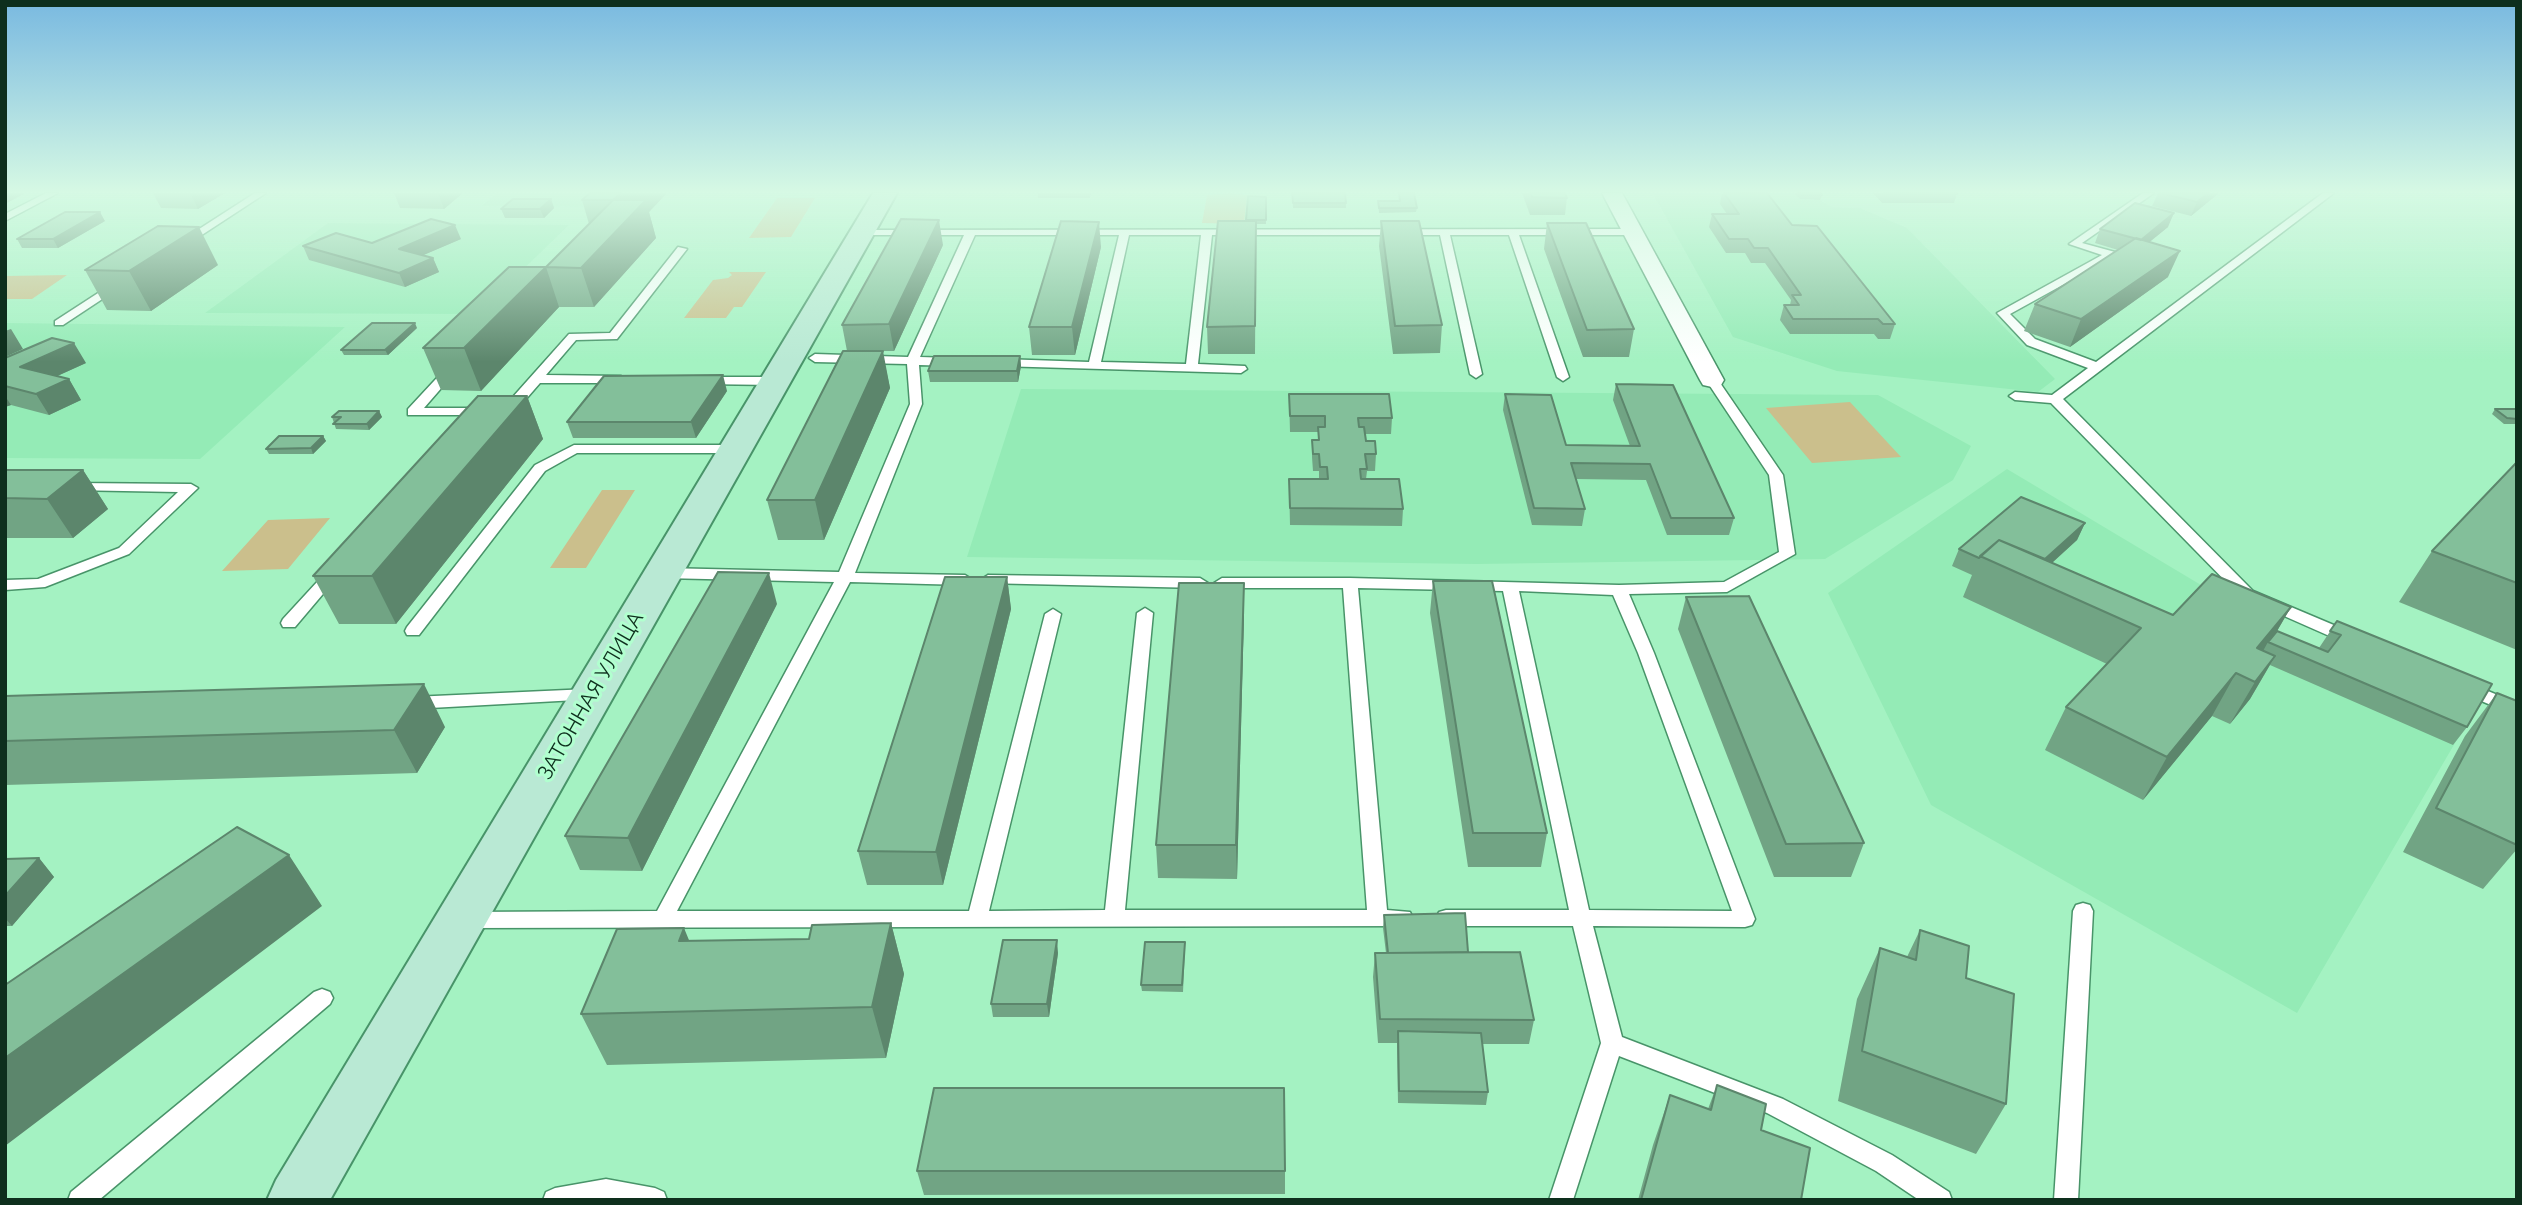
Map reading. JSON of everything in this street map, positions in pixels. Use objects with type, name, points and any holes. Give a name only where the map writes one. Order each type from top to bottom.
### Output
[{"type":"street","name":"ЗАТОННАЯ УЛИЦА","points":[[297,1200],[852,249]]},
{"type":"street","points":[[1640,249],[1712,380]]},
{"type":"lane","points":[[169,252],[173,249]]},
{"type":"lane","points":[[458,363],[413,412],[507,412],[573,337],[613,336],[682,249]]},
{"type":"lane","points":[[663,919],[844,578],[916,404],[913,361],[963,249]]},
{"type":"lane","points":[[1094,365],[1121,249]]},
{"type":"lane","points":[[1192,368],[1205,249]]},
{"type":"lane","points":[[1448,249],[1476,374]]},
{"type":"lane","points":[[1519,249],[1563,377]]},
{"type":"lane","points":[[2093,249],[2111,254],[2004,313],[2031,342],[2097,367]]},
{"type":"lane","points":[[2055,399],[2254,249]]},
{"type":"lane","points":[[59,323],[125,281]]},
{"type":"lane","points":[[815,358],[969,362]]},
{"type":"lane","points":[[983,362],[1241,369]]},
{"type":"lane","points":[[536,379],[631,380]]},
{"type":"lane","points":[[685,380],[775,381]]},
{"type":"lane","points":[[663,573],[844,578],[1350,583],[1619,590],[1727,587],[1787,554],[1776,475],[1712,380]]},
{"type":"lane","points":[[2015,396],[2055,399],[2247,594],[2360,643]]},
{"type":"lane","points":[[466,425],[487,412]]},
{"type":"lane","points":[[413,631],[540,468],[574,449],[735,449]]},
{"type":"lane","points":[[5,585],[40,584],[124,551],[191,488],[58,486]]},
{"type":"lane","points":[[289,623],[345,560]]},
{"type":"lane","points":[[1350,583],[1378,919]]},
{"type":"lane","points":[[1510,586],[1581,918],[1612,1043],[1561,1200]]},
{"type":"lane","points":[[460,920],[1745,919],[1646,653],[1619,590]]},
{"type":"lane","points":[[1114,919],[1146,613]]},
{"type":"lane","points":[[977,919],[1053,614]]},
{"type":"lane","points":[[2448,681],[2517,710]]},
{"type":"lane","points":[[396,703],[592,695]]},
{"type":"lane","points":[[2066,1200],[2083,911]]},
{"type":"lane","points":[[80,1200],[322,998]]},
{"type":"lane","points":[[1612,1043],[1775,1106],[1884,1163],[1940,1200]]},
{"type":"lane","points":[[555,1200],[606,1191],[655,1200]]},
{"type":"shaded area","points":[[292,249],[544,249],[477,314],[205,313]]},
{"type":"shaded area","points":[[1684,249],[1928,249],[2055,379],[2038,392],[1837,371],[1733,337]]},
{"type":"shaded area","points":[[729,272],[766,272],[742,307],[734,307],[726,318],[684,318],[713,280],[728,278],[732,275]]},
{"type":"shaded area","points":[[67,275],[32,299],[5,299],[5,276]]},
{"type":"shaded area","points":[[5,323],[345,327],[200,459],[5,458]]},
{"type":"shaded area","points":[[1021,389],[1878,395],[1971,446],[1953,480],[1825,559],[1476,564],[967,557]]},
{"type":"shaded area","points":[[1850,402],[1901,457],[1812,463],[1766,408]]},
{"type":"shaded area","points":[[2007,469],[2211,591],[2190,615],[2316,670],[2329,653],[2319,648],[2479,702],[2297,1013],[1931,805],[1828,593]]},
{"type":"shaded area","points":[[602,490],[635,490],[586,568],[550,568]]},
{"type":"shaded area","points":[[330,518],[288,569],[222,571],[268,520]]},
{"type":"building","points":[[119,249],[164,249],[129,271],[85,270]]},
{"type":"building","points":[[314,249],[400,249],[433,258],[399,273]]},
{"type":"building","points":[[564,249],[599,249],[581,268],[546,267]]},
{"type":"building","points":[[884,249],[925,249],[889,324],[842,325]]},
{"type":"building","points":[[1052,249],[1092,249],[1072,327],[1029,327]]},
{"type":"building","points":[[1215,249],[1256,249],[1255,326],[1207,327]]},
{"type":"building","points":[[1385,249],[1425,249],[1442,325],[1395,326]]},
{"type":"building","points":[[1557,249],[1598,249],[1634,329],[1587,330]]},
{"type":"building","points":[[1769,249],[1835,249],[1895,324],[1883,324],[1878,319],[1793,319],[1784,305],[1799,305],[1792,295],[1801,295]]},
{"type":"building","points":[[2119,249],[2180,251],[2081,319],[2035,304]]},
{"type":"building","points":[[509,267],[546,267],[464,348],[423,348]]},
{"type":"building","points":[[372,323],[415,323],[385,350],[341,350]]},
{"type":"building","points":[[52,338],[74,343],[20,367],[69,379],[36,394],[5,386],[5,358]]},
{"type":"building","points":[[843,351],[883,351],[815,500],[767,500]]},
{"type":"building","points":[[934,356],[1020,356],[1017,371],[928,371]]},
{"type":"building","points":[[723,375],[691,422],[567,422],[604,376]]},
{"type":"building","points":[[1616,384],[1673,385],[1734,518],[1671,518],[1650,464],[1571,463],[1585,509],[1534,508],[1505,394],[1551,395],[1566,445],[1640,446]]},
{"type":"building","points":[[1289,394],[1389,394],[1392,418],[1358,418],[1359,427],[1364,427],[1366,441],[1375,441],[1376,454],[1365,454],[1367,469],[1360,469],[1361,479],[1399,479],[1403,509],[1290,508],[1289,479],[1328,479],[1327,467],[1320,467],[1319,454],[1313,454],[1312,440],[1319,440],[1318,427],[1325,427],[1325,416],[1290,416]]},
{"type":"building","points":[[478,396],[527,396],[372,576],[313,576]]},
{"type":"building","points":[[2495,409],[2517,409],[2517,419],[2507,418]]},
{"type":"building","points":[[339,411],[379,411],[367,424],[333,424],[341,417],[332,417]]},
{"type":"building","points":[[279,436],[323,436],[311,448],[266,449]]},
{"type":"building","points":[[2517,462],[2517,583],[2432,551]]},
{"type":"building","points":[[5,470],[83,470],[47,499],[5,498]]},
{"type":"building","points":[[2021,497],[2085,523],[2045,559],[1999,540],[1979,558],[1959,549]]},
{"type":"building","points":[[1999,540],[2173,615],[2212,574],[2291,607],[2257,648],[2275,656],[2255,682],[2236,673],[2167,757],[2066,707],[2141,628],[1980,556]]},
{"type":"building","points":[[718,572],[769,573],[628,838],[565,836]]},
{"type":"building","points":[[945,577],[1007,577],[936,852],[858,851]]},
{"type":"building","points":[[1433,581],[1492,581],[1547,833],[1473,833]]},
{"type":"building","points":[[1179,583],[1244,583],[1236,845],[1156,845]]},
{"type":"building","points":[[1749,596],[1864,843],[1786,844],[1686,597]]},
{"type":"building","points":[[2337,621],[2492,684],[2467,727],[2268,642],[2277,631],[2328,652],[2341,635],[2330,631]]},
{"type":"building","points":[[424,684],[394,730],[5,741],[5,696]]},
{"type":"building","points":[[2497,693],[2517,701],[2517,845],[2436,808]]},
{"type":"building","points":[[237,827],[289,855],[5,1058],[5,985]]},
{"type":"building","points":[[39,858],[5,896],[5,859]]},
{"type":"building","points":[[1465,913],[1468,952],[1388,953],[1384,915]]},
{"type":"building","points":[[891,923],[872,1007],[581,1014],[617,929],[684,928],[679,941],[809,939],[812,925]]},
{"type":"building","points":[[1920,930],[1969,946],[1966,978],[2014,994],[2006,1104],[1862,1051],[1880,948],[1916,960]]},
{"type":"building","points":[[1003,940],[1057,940],[1047,1004],[991,1004]]},
{"type":"building","points":[[1145,942],[1185,942],[1182,985],[1141,985]]},
{"type":"building","points":[[1520,952],[1534,1020],[1380,1019],[1375,953]]},
{"type":"building","points":[[1398,1031],[1481,1033],[1488,1092],[1399,1091]]},
{"type":"building","points":[[1717,1085],[1766,1104],[1761,1130],[1810,1148],[1801,1200],[1641,1200],[1670,1095],[1711,1110]]},
{"type":"building","points":[[934,1088],[1284,1088],[1285,1171],[917,1171]]}]
